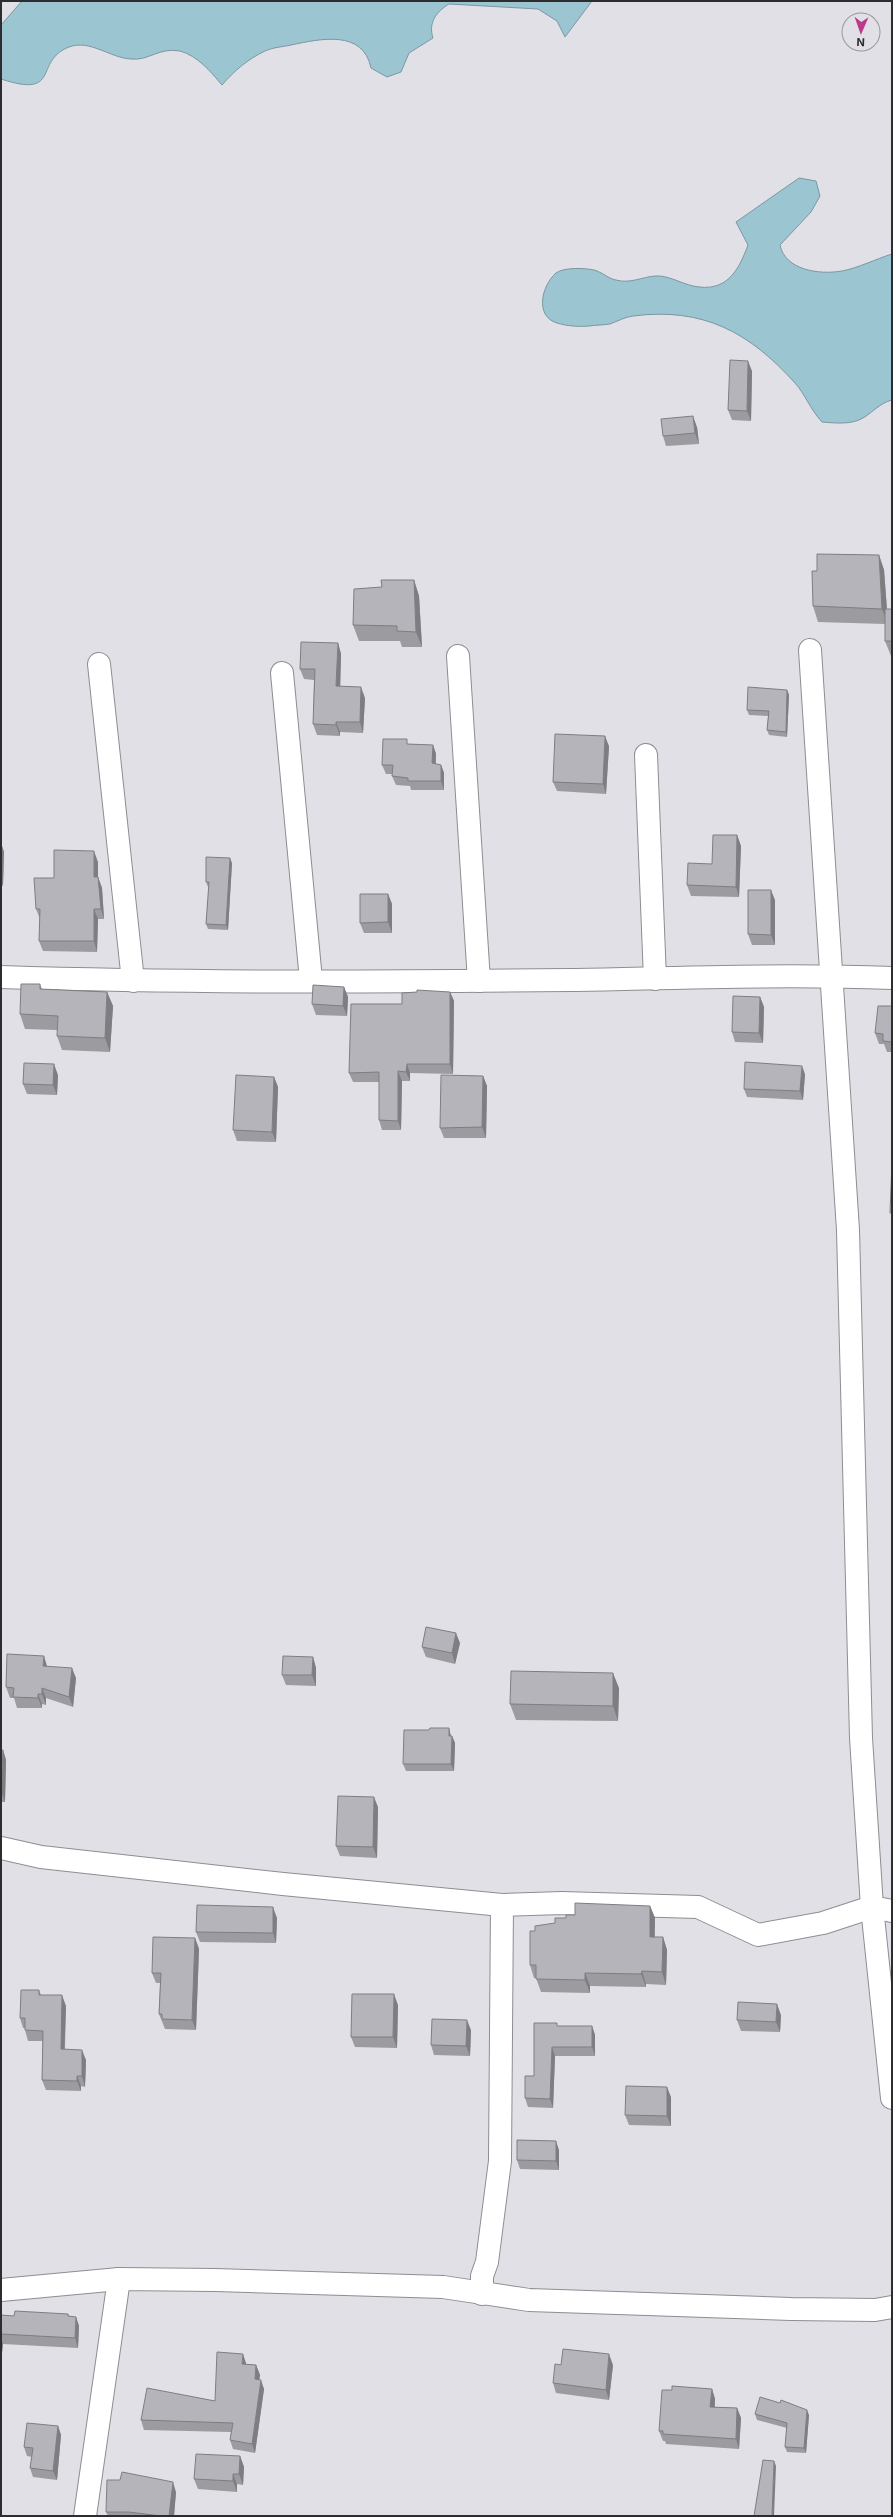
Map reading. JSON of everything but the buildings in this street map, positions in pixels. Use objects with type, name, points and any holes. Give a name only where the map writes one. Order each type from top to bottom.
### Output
[{"type":"street","points":[[810,650],[848,1230],[861,1738],[882,1909],[892,2098]]},
{"type":"street","points":[[458,656],[479,980]]},
{"type":"street","points":[[99,664],[133,981]]},
{"type":"street","points":[[282,673],[311,980]]},
{"type":"street","points":[[646,755],[655,979]]},
{"type":"street","points":[[1,978],[133,981],[655,979],[832,976],[892,978]]},
{"type":"street","points":[[1,1848],[49,1858],[283,1884],[502,1905],[562,1904],[698,1907],[758,1935],[823,1923],[882,1909]]},
{"type":"street","points":[[482,2294],[482,2276],[487,2262],[500,2160],[502,1905]]},
{"type":"street","points":[[85,2516],[119,2279]]},
{"type":"street","points":[[1,2290],[119,2279],[215,2280],[443,2287],[529,2300],[784,2309],[874,2310],[892,2307]]},
{"type":"water","points":[[22,1],[592,1],[565,37],[557,21],[538,9],[449,4],[434,18],[432,23],[433,38],[409,53],[401,72],[387,77],[371,68],[366,56],[359,47],[350,42],[327,39],[278,47],[265,51],[242,66],[222,85],[209,70],[187,53],[173,50],[160,52],[143,58],[131,59],[115,56],[85,45],[69,47],[58,53],[40,81],[32,84],[20,84],[1,79],[1,25]]},
{"type":"water","points":[[799,178],[816,181],[820,196],[811,212],[780,245],[783,253],[789,260],[804,269],[833,272],[854,268],[892,254],[892,400],[880,405],[863,418],[848,423],[822,422],[802,392],[778,365],[742,337],[723,327],[703,320],[658,314],[624,318],[610,324],[577,326],[557,323],[545,314],[543,300],[547,285],[556,273],[569,269],[580,268],[594,270],[621,281],[631,281],[660,276],[693,286],[714,286],[722,283],[735,272],[748,245],[736,222]]}]
